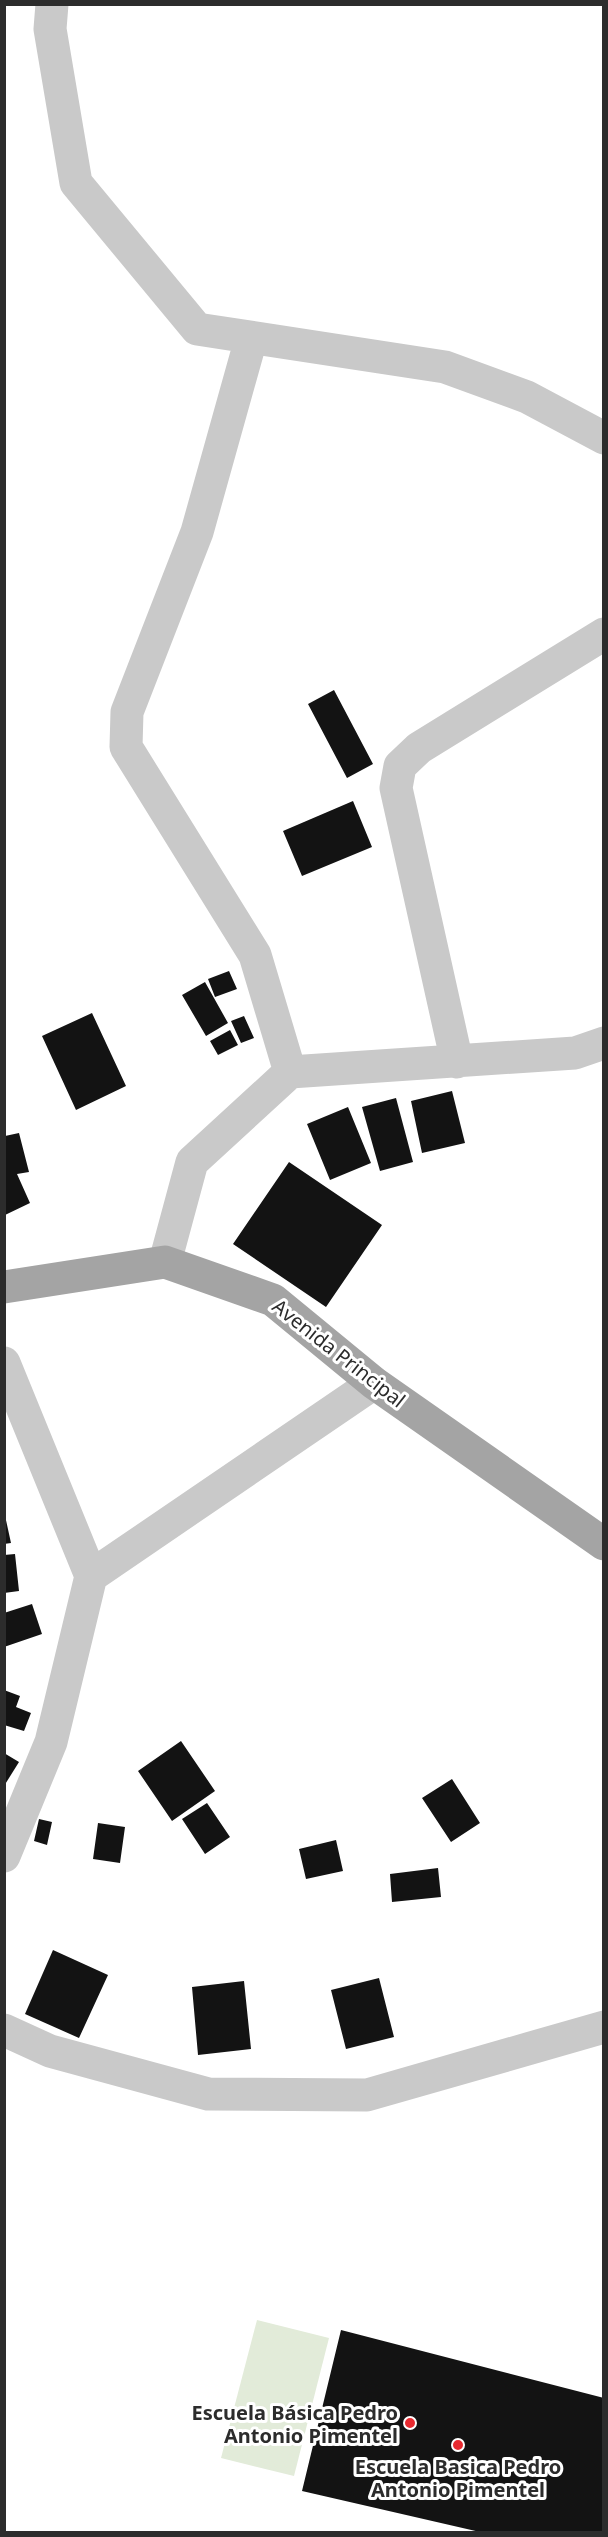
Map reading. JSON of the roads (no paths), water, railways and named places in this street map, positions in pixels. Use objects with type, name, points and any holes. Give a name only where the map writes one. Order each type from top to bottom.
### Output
[{"type":"main road","name":"Avenida Principal","points":[[4,1287],[165,1262],[273,1300],[374,1383],[603,1544]]},
{"type":"street","points":[[52,4],[50,29],[76,183],[197,329],[446,367],[527,397],[603,438]]},
{"type":"street","points":[[251,339],[197,532],[127,712],[126,747],[255,955],[290,1071]]},
{"type":"street","points":[[458,1062],[396,788],[400,766],[419,748],[603,634]]},
{"type":"street","points":[[165,1262],[192,1162],[290,1071],[575,1053],[603,1043]]},
{"type":"street","points":[[4,1364],[91,1576],[51,1742],[4,1856]]},
{"type":"street","points":[[91,1576],[374,1383]]},
{"type":"street","points":[[4,2030],[50,2051],[208,2094],[367,2095],[603,2027]]},
{"type":"place","name":"Escuela Básica Pedro Antonio Pimentel","points":[[410,2423]]},
{"type":"place","name":"Escuela Basica Pedro Antonio Pimentel","points":[[458,2445]]}]
